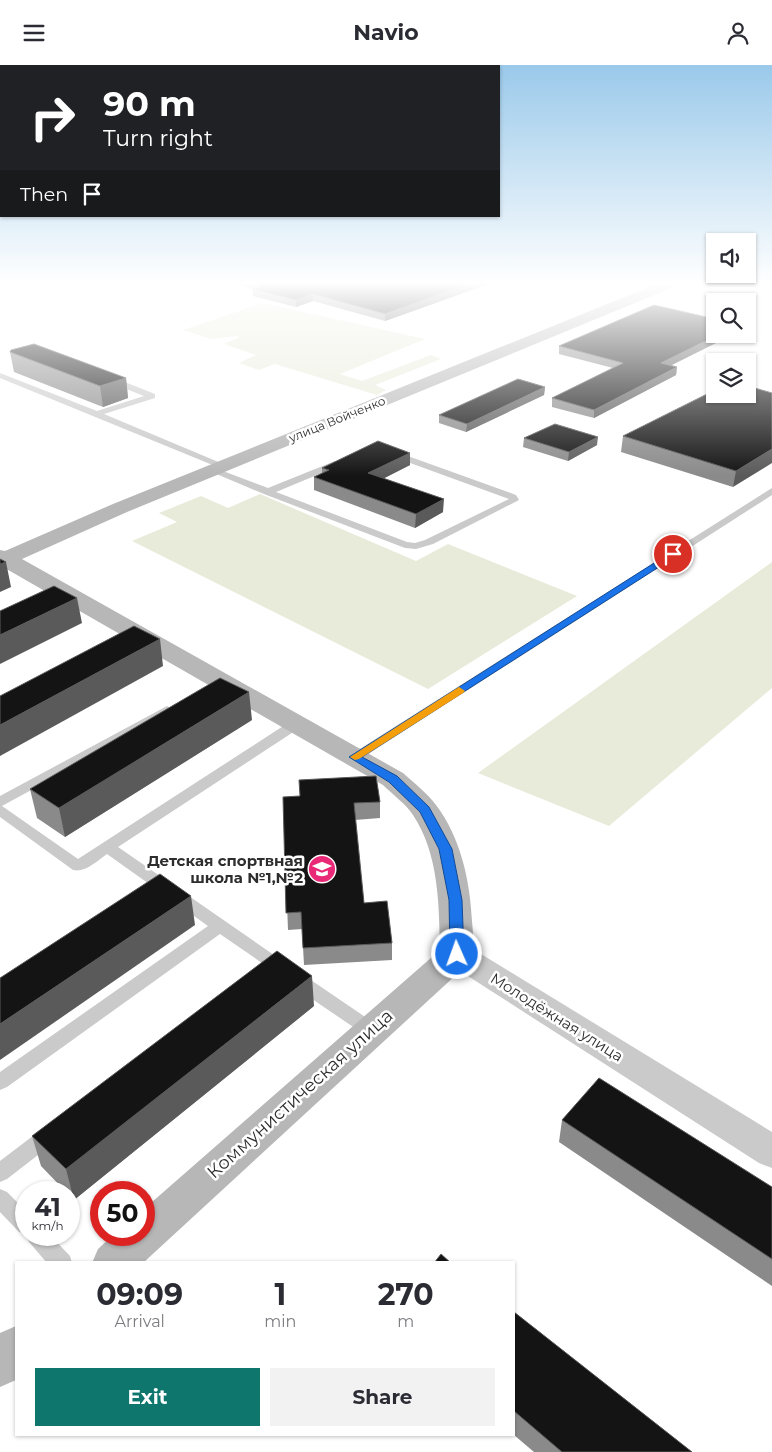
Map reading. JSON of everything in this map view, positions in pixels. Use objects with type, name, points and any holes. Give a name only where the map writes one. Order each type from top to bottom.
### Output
[{"type":"main road","name":"улица Войченко","points":[[2,558],[517,346]]},
{"type":"main road","points":[[2,558],[50,592],[211,685],[296,724],[393,779],[425,810],[445,849],[455,900],[457,954]]},
{"type":"main road","name":"Коммунистическая улица","points":[[155,1225],[457,954]]},
{"type":"main road","name":"Коммунистическая улица","points":[[115,1261],[132,1246]]},
{"type":"main road","points":[[0,1364],[15,1350]]},
{"type":"street","name":"Молодёжная улица","points":[[457,954],[772,1152]]},
{"type":"lane","points":[[0,375],[97,414],[267,492],[405,545],[428,542],[514,500],[513,497],[388,453]]},
{"type":"lane","points":[[97,414],[152,395],[100,376]]},
{"type":"lane","points":[[267,492],[346,460]]},
{"type":"lane","points":[[354,757],[772,491]]},
{"type":"lane","points":[[0,802],[178,704]]},
{"type":"lane","points":[[0,810],[78,866],[296,724]]},
{"type":"lane","points":[[107,847],[371,1031]]},
{"type":"lane","points":[[0,1082],[220,926]]},
{"type":"lane","points":[[255,973],[271,961]]},
{"type":"lane","points":[[0,1173],[62,1124]]},
{"type":"lane","points":[[0,1198],[15,1214]]},
{"type":"lane","points":[[46,1246],[60,1261]]},
{"type":"green space","points":[[229,346],[409,346],[340,374],[362,381],[431,355],[441,359],[375,385],[386,390],[377,395],[275,364],[259,370],[239,363],[256,355]]},
{"type":"green space","points":[[260,494],[416,561],[448,544],[577,596],[428,689],[132,541],[177,522],[159,513],[201,496],[228,508]]},
{"type":"green space","points":[[772,562],[772,688],[609,826],[478,773]]},
{"type":"building","points":[[27,346],[39,346],[126,378],[100,386],[10,352],[11,350]]},
{"type":"building","points":[[559,346],[696,346],[661,363],[677,367],[594,410],[552,398],[623,363]]},
{"type":"building","points":[[518,379],[545,387],[467,424],[439,415]]},
{"type":"building","points":[[756,388],[772,393],[772,449],[736,471],[623,436],[706,394],[706,403],[756,403]]},
{"type":"building","points":[[555,424],[598,437],[569,452],[524,438]]},
{"type":"building","points":[[378,441],[410,453],[368,473],[444,499],[416,514],[314,477],[329,470],[322,468]]},
{"type":"building","points":[[54,586],[77,598],[0,635],[0,611]]},
{"type":"building","points":[[134,626],[160,639],[0,725],[0,696]]},
{"type":"building","points":[[220,678],[249,692],[59,808],[30,789]]},
{"type":"building","name":"Детская спортвная школа №1,№2","points":[[376,776],[380,802],[354,803],[364,903],[387,901],[392,943],[303,948],[301,912],[286,913],[283,797],[300,796],[299,780]]},
{"type":"building","points":[[160,874],[191,896],[0,1024],[0,978]]},
{"type":"building","points":[[277,951],[312,976],[66,1169],[32,1136]]},
{"type":"building","points":[[599,1078],[772,1187],[772,1259],[562,1120]]},
{"type":"building","points":[[441,1254],[449,1261],[436,1261]]},
{"type":"building","points":[[515,1313],[692,1452],[562,1452],[515,1412]]},
{"type":"slow traffic","points":[[355,757],[459,691]]},
{"type":"place","name":"Детская спортвная школа №1,№2","points":[[322,869]]},
{"type":"route","points":[[457,954],[455,900],[445,849],[425,810],[393,779],[354,757],[673,554]]}]
